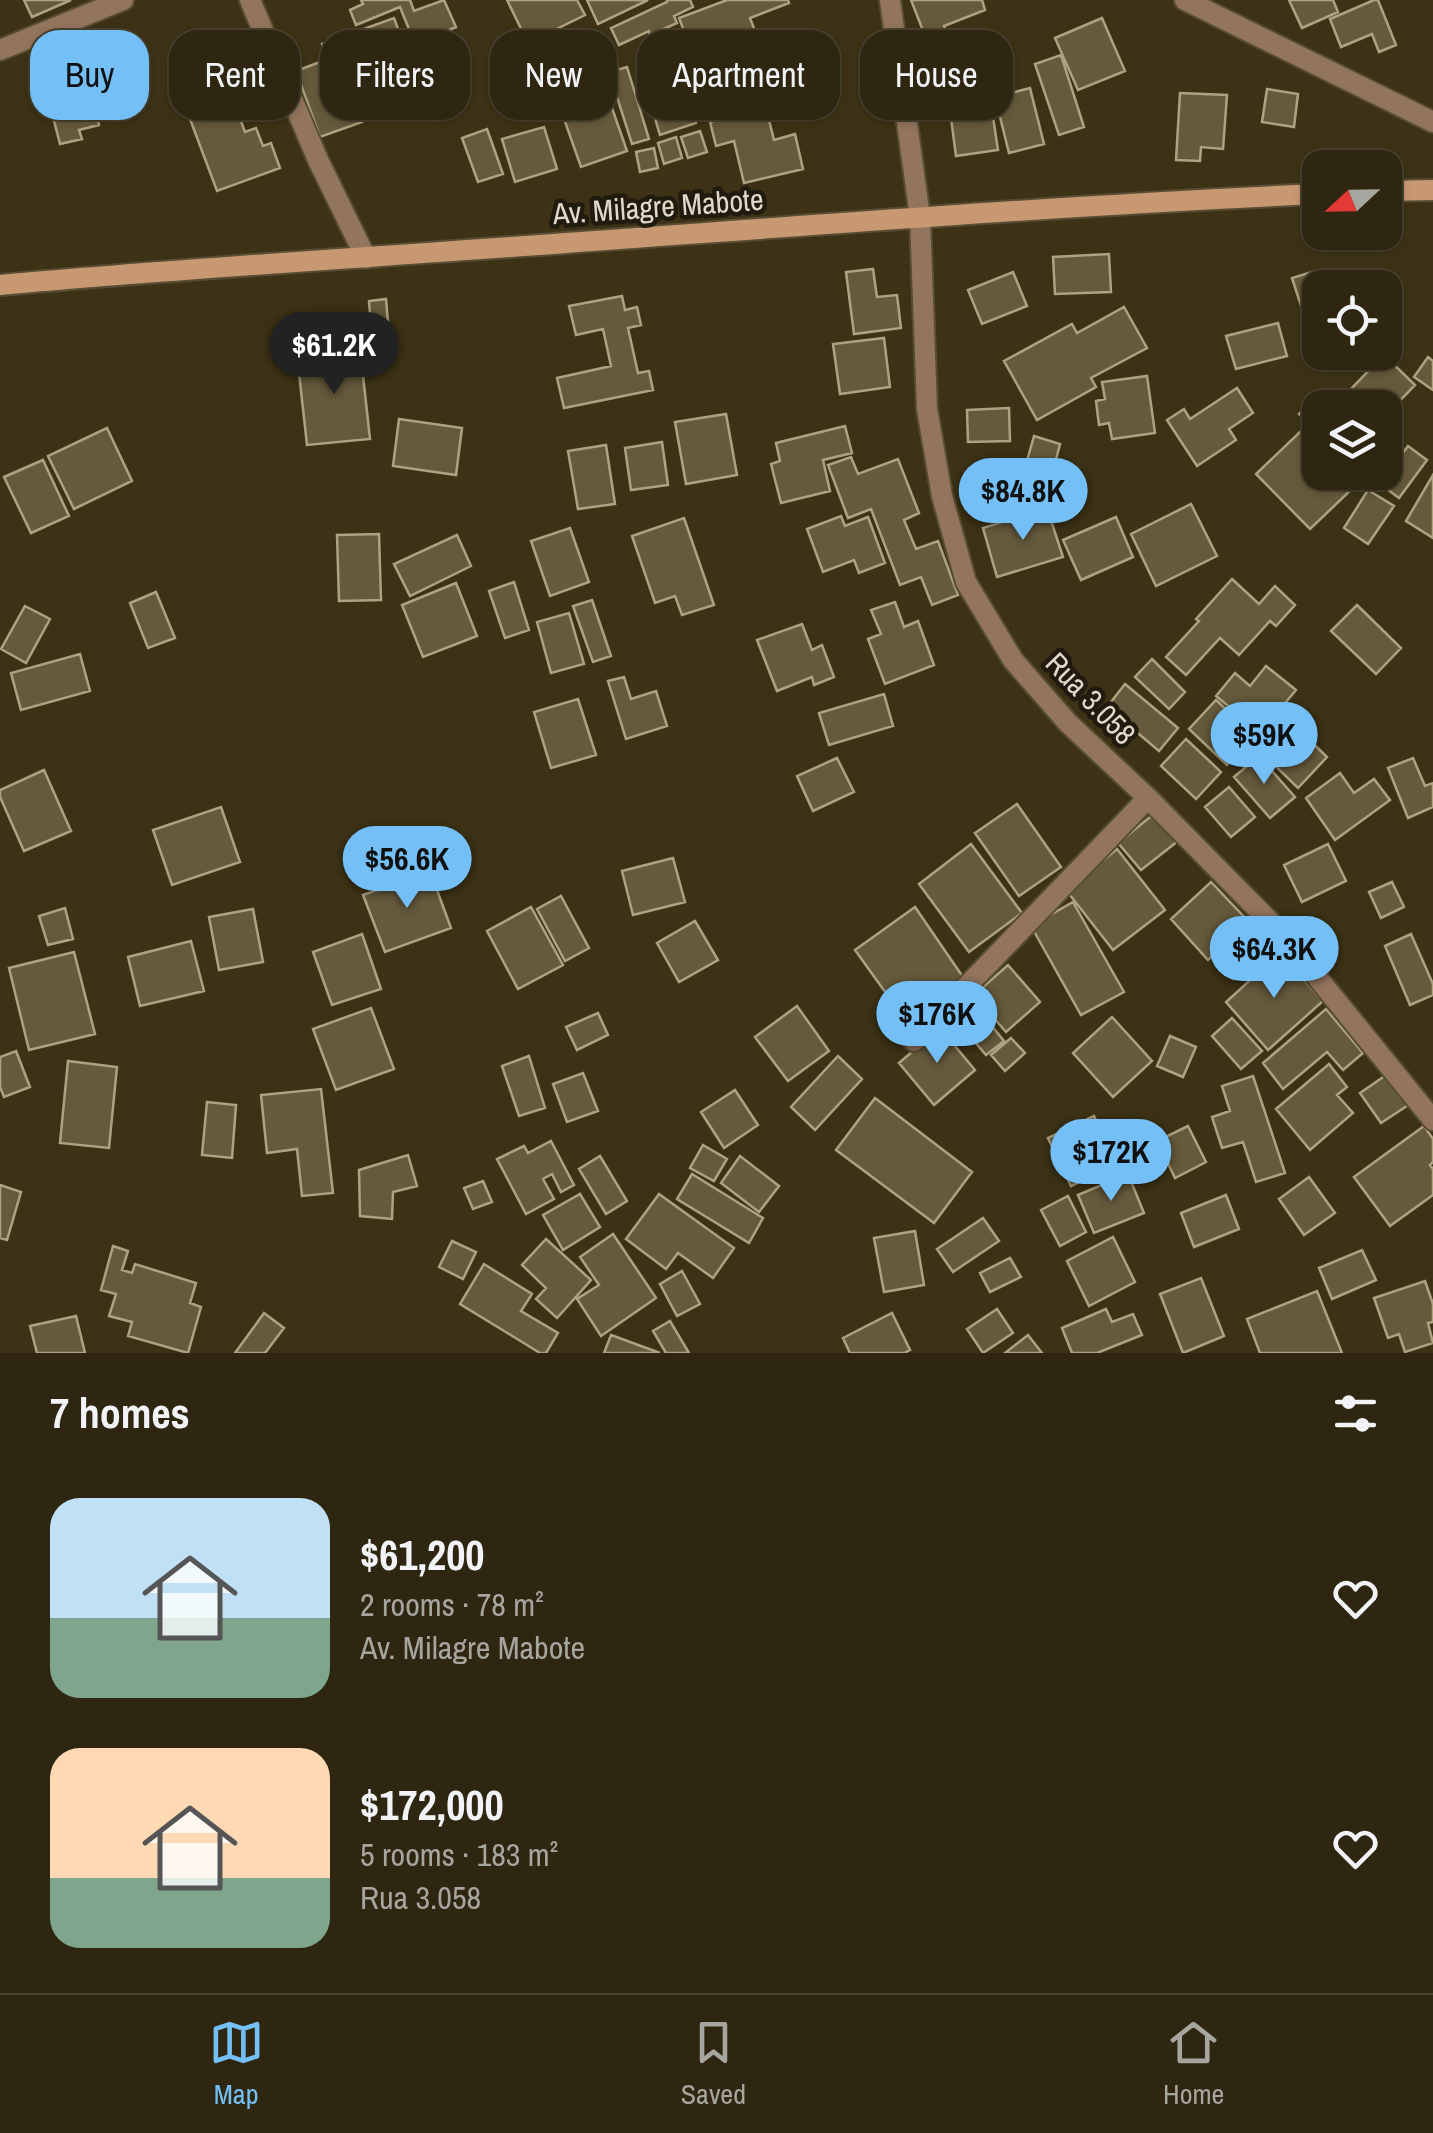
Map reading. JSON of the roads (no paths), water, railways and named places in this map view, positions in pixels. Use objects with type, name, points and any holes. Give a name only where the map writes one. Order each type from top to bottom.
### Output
[{"type":"street","points":[[0,50],[123,0]]},
{"type":"street","points":[[250,0],[318,160],[366,258]]},
{"type":"street","name":"Rua 3.058","points":[[890,0],[920,217],[927,409],[942,496],[966,582],[1013,660],[1068,722],[1282,934],[1433,1120]]},
{"type":"street","points":[[1185,0],[1433,122]]},
{"type":"street","points":[[1402,191],[1433,190]]},
{"type":"street","name":"Av. Milagre Mabote","points":[[0,284],[920,217],[1302,195]]},
{"type":"street","points":[[914,1041],[1148,798]]}]
